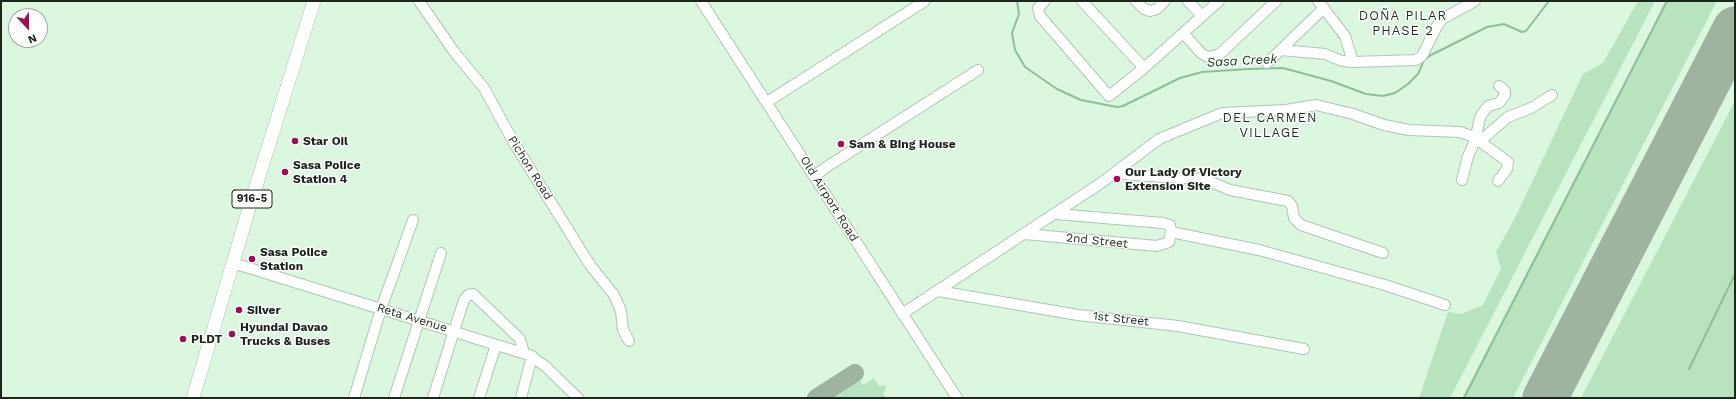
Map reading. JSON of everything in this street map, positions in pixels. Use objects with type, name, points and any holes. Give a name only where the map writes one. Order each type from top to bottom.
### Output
[{"type":"main road","name":"916-5","points":[[194,398],[233,263],[314,1]]},
{"type":"street","name":"Pichon Road","points":[[419,1],[455,53],[484,88],[514,143],[590,265],[614,295],[621,311],[623,330],[629,341]]},
{"type":"street","name":"Old Airport Road","points":[[701,1],[957,398]]},
{"type":"street","points":[[767,102],[925,1]]},
{"type":"street","points":[[1045,1],[1038,8],[1040,16],[1109,96],[1144,68],[1219,1]]},
{"type":"street","points":[[1082,1],[1144,68]]},
{"type":"street","points":[[1136,1],[1150,11],[1157,9],[1165,1]]},
{"type":"street","points":[[1188,1],[1202,16]]},
{"type":"street","points":[[1183,33],[1201,53],[1208,56],[1214,56],[1221,53],[1276,1]]},
{"type":"street","points":[[1281,50],[1325,54],[1342,61],[1352,62],[1416,60],[1422,56],[1442,18],[1475,1]]},
{"type":"street","points":[[1267,63],[1281,50],[1321,4],[1345,36],[1352,62]]},
{"type":"street","points":[[815,176],[825,168],[978,70]]},
{"type":"street","points":[[1477,139],[1480,117],[1488,106],[1499,103],[1505,95],[1505,91],[1499,86]]},
{"type":"street","points":[[1462,180],[1468,156],[1477,139],[1508,117],[1531,108],[1552,95]]},
{"type":"street","points":[[902,314],[1056,214],[1117,172],[1159,139],[1222,113],[1294,109],[1316,105],[1353,114],[1384,125],[1410,130],[1460,132],[1477,139],[1508,162],[1507,169],[1498,181]]},
{"type":"street","points":[[1117,172],[1131,175],[1208,180],[1230,190],[1288,201],[1292,206],[1294,218],[1301,225],[1383,252]]},
{"type":"street","points":[[1056,214],[1167,223],[1170,225],[1171,232],[1259,250],[1385,285],[1445,305]]},
{"type":"street","points":[[354,398],[381,309],[413,220]]},
{"type":"street","name":"2nd Street","points":[[1025,234],[1145,246],[1162,246],[1169,242],[1171,232]]},
{"type":"street","points":[[394,398],[441,253]]},
{"type":"street","name":"Reta Avenue","points":[[233,263],[528,355],[545,366],[578,398]]},
{"type":"street","name":"1st Street","points":[[938,291],[1078,315],[1178,326],[1304,349]]},
{"type":"street","points":[[433,398],[465,298],[470,294],[520,339],[528,355],[522,397]]},
{"type":"street","points":[[479,398],[496,345]]},
{"type":"green space","points":[[1638,1],[1655,1],[1450,398],[1419,398],[1448,312],[1461,314],[1483,305],[1501,269],[1496,252],[1515,218],[1583,74],[1603,63]]},
{"type":"green space","points":[[1666,1],[1717,1],[1513,398],[1462,398]]},
{"type":"green space","points":[[1735,101],[1735,398],[1581,398]]},
{"type":"green space","points":[[854,377],[858,378],[863,385],[874,378],[879,386],[885,385],[886,388],[883,394],[886,398],[821,398]]},
{"type":"waterway","name":"Sasa Creek","points":[[1017,1],[1019,14],[1012,33],[1015,50],[1025,67],[1057,89],[1081,100],[1117,107],[1123,106],[1180,78],[1202,72],[1249,69],[1283,68],[1331,81],[1366,94],[1383,96],[1395,93],[1408,84],[1418,74],[1424,60],[1431,55],[1487,27],[1504,24],[1522,32],[1526,31],[1549,1]]},
{"type":"waterway","points":[[1464,398],[1667,1]]},
{"type":"waterway","points":[[1689,369],[1735,274]]},
{"type":"taxiway","points":[[1715,67],[1723,58],[1735,51]]},
{"type":"taxiway","points":[[816,398],[855,373]]},
{"type":"runway","points":[[1545,398],[1735,29]]},
{"type":"place","name":"Star Oil","points":[[295,141]]},
{"type":"place","name":"Sam & Bing House","points":[[841,144]]},
{"type":"place","name":"Sasa Police Station 4","points":[[285,172]]},
{"type":"place","name":"Our Lady Of Victory Extension Site","points":[[1117,179]]},
{"type":"place","name":"Sasa Police Station","points":[[252,259]]},
{"type":"place","name":"Silver","points":[[239,310]]},
{"type":"place","name":"Hyundai Davao Trucks & Buses","points":[[232,334]]},
{"type":"place","name":"PLDT","points":[[183,339]]},
{"type":"district","name":"DOÑA PILAR PHASE 2","points":[[1403,24]]},
{"type":"district","name":"DEL CARMEN VILLAGE","points":[[1270,126]]}]
